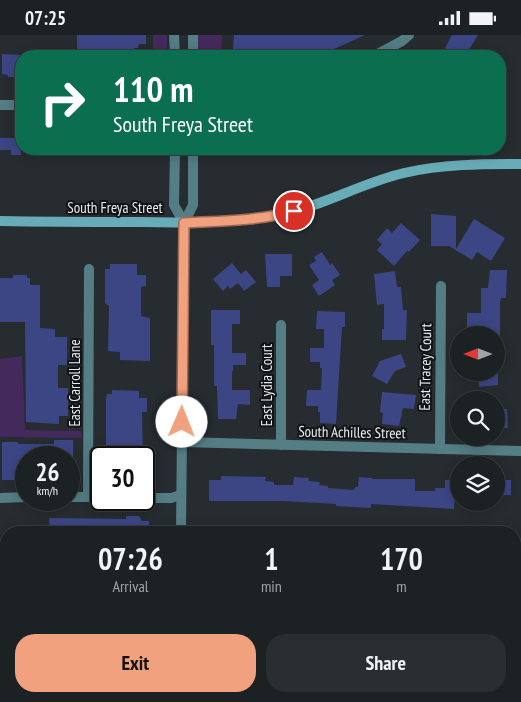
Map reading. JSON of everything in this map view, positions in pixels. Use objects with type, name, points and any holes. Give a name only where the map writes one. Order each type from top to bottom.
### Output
[{"type":"main road","name":"South Freya Street","points":[[0,221],[184,223],[228,221],[280,215],[322,203],[363,186],[405,173],[455,165],[521,164]]},
{"type":"street","points":[[174,35],[175,50]]},
{"type":"street","points":[[192,35],[193,50]]},
{"type":"street","points":[[385,50],[409,35]]},
{"type":"street","points":[[0,105],[15,105]]},
{"type":"street","points":[[175,155],[174,205],[184,223]]},
{"type":"street","points":[[181,526],[184,223],[193,205],[193,155]]},
{"type":"street","name":"East Carroll Lane","points":[[88,497],[89,269]]},
{"type":"street","name":"East Tracey Court","points":[[440,449],[441,286]]},
{"type":"street","name":"East Lydia Court","points":[[281,325],[281,445]]},
{"type":"street","name":"South Achilles Street","points":[[182,442],[521,451]]},
{"type":"street","points":[[155,498],[170,499],[181,495]]},
{"type":"street","points":[[0,497],[15,497]]},
{"type":"street","points":[[80,497],[88,497]]},
{"type":"shaded area","points":[[153,35],[167,35],[167,50],[153,50]]},
{"type":"shaded area","points":[[197,35],[222,35],[221,50],[197,50]]},
{"type":"shaded area","points":[[22,356],[25,430],[81,431],[81,438],[0,437],[0,359]]},
{"type":"building","points":[[77,35],[146,35],[146,44],[139,44],[138,48],[134,48],[134,50],[77,50]]},
{"type":"building","points":[[234,35],[365,35],[332,50],[233,49]]},
{"type":"building","points":[[452,35],[478,35],[469,50],[449,50],[445,48]]},
{"type":"building","points":[[2,54],[15,55],[15,77],[8,77],[8,75],[2,74]]},
{"type":"building","points":[[0,138],[15,138],[15,155],[11,155],[11,150],[0,150]]},
{"type":"building","points":[[431,214],[456,216],[456,249],[474,219],[505,238],[491,261],[477,252],[472,260],[449,246],[431,246]]},
{"type":"building","points":[[401,223],[420,240],[394,266],[377,250],[382,244],[377,240],[387,228],[392,233]]},
{"type":"building","points":[[322,252],[330,265],[332,263],[340,275],[332,280],[335,285],[319,296],[312,285],[319,280],[309,265],[316,261],[314,257]]},
{"type":"building","points":[[265,254],[292,254],[292,276],[280,276],[280,287],[267,287]]},
{"type":"building","points":[[232,263],[241,274],[246,270],[256,282],[244,291],[238,283],[230,289],[228,286],[223,291],[213,279]]},
{"type":"building","points":[[110,264],[137,264],[137,275],[146,275],[146,286],[141,287],[141,316],[150,318],[150,361],[120,360],[120,352],[108,351],[109,306],[105,303],[105,269],[110,269]]},
{"type":"building","points":[[490,270],[507,270],[506,298],[501,298],[500,302],[500,326],[467,326],[467,313],[481,313],[481,288],[488,288]]},
{"type":"building","points":[[395,271],[397,287],[401,287],[403,310],[407,310],[406,340],[382,340],[384,304],[377,305],[374,274]]},
{"type":"building","points":[[13,275],[27,275],[27,278],[30,278],[30,285],[40,285],[40,328],[55,329],[55,337],[67,337],[67,365],[58,365],[58,388],[68,388],[68,416],[59,416],[59,424],[26,422],[25,322],[0,322],[0,278],[13,278]]},
{"type":"building","points":[[211,310],[240,310],[240,324],[232,324],[232,353],[246,353],[246,365],[233,365],[232,390],[250,390],[250,405],[238,404],[236,419],[218,419],[217,386],[214,386],[214,345],[211,345]]},
{"type":"building","points":[[317,311],[345,312],[345,327],[342,327],[336,424],[320,423],[318,406],[306,406],[307,390],[321,390],[322,368],[320,368],[320,362],[310,362],[310,348],[324,348],[324,329],[316,329]]},
{"type":"building","points":[[401,354],[406,367],[395,371],[387,384],[372,376],[380,361]]},
{"type":"building","points":[[479,381],[498,381],[498,385],[479,387]]},
{"type":"building","points":[[112,390],[139,391],[139,398],[147,398],[147,412],[142,412],[143,446],[106,446],[106,400],[107,394],[112,394]]},
{"type":"building","points":[[382,392],[416,395],[414,409],[403,408],[399,426],[382,424],[383,413],[380,412]]},
{"type":"building","points":[[505,409],[507,409],[508,428],[505,428]]},
{"type":"building","points":[[54,440],[73,440],[73,446],[15,446],[15,480],[2,480],[2,442],[54,444]]},
{"type":"building","points":[[221,476],[266,477],[265,481],[274,482],[274,485],[293,485],[294,477],[309,478],[308,481],[320,482],[319,485],[328,486],[328,488],[354,490],[355,487],[358,487],[359,477],[372,479],[415,479],[415,491],[435,491],[435,488],[445,488],[445,480],[450,480],[450,509],[371,504],[371,508],[283,501],[209,501],[209,480],[221,480]]},
{"type":"building","points":[[505,480],[511,480],[511,495],[505,495]]},
{"type":"building","points":[[126,516],[139,516],[142,521],[149,521],[149,526],[50,526],[49,518],[126,519]]},
{"type":"route","points":[[182,422],[184,223],[228,221],[280,215],[294,211]]}]
